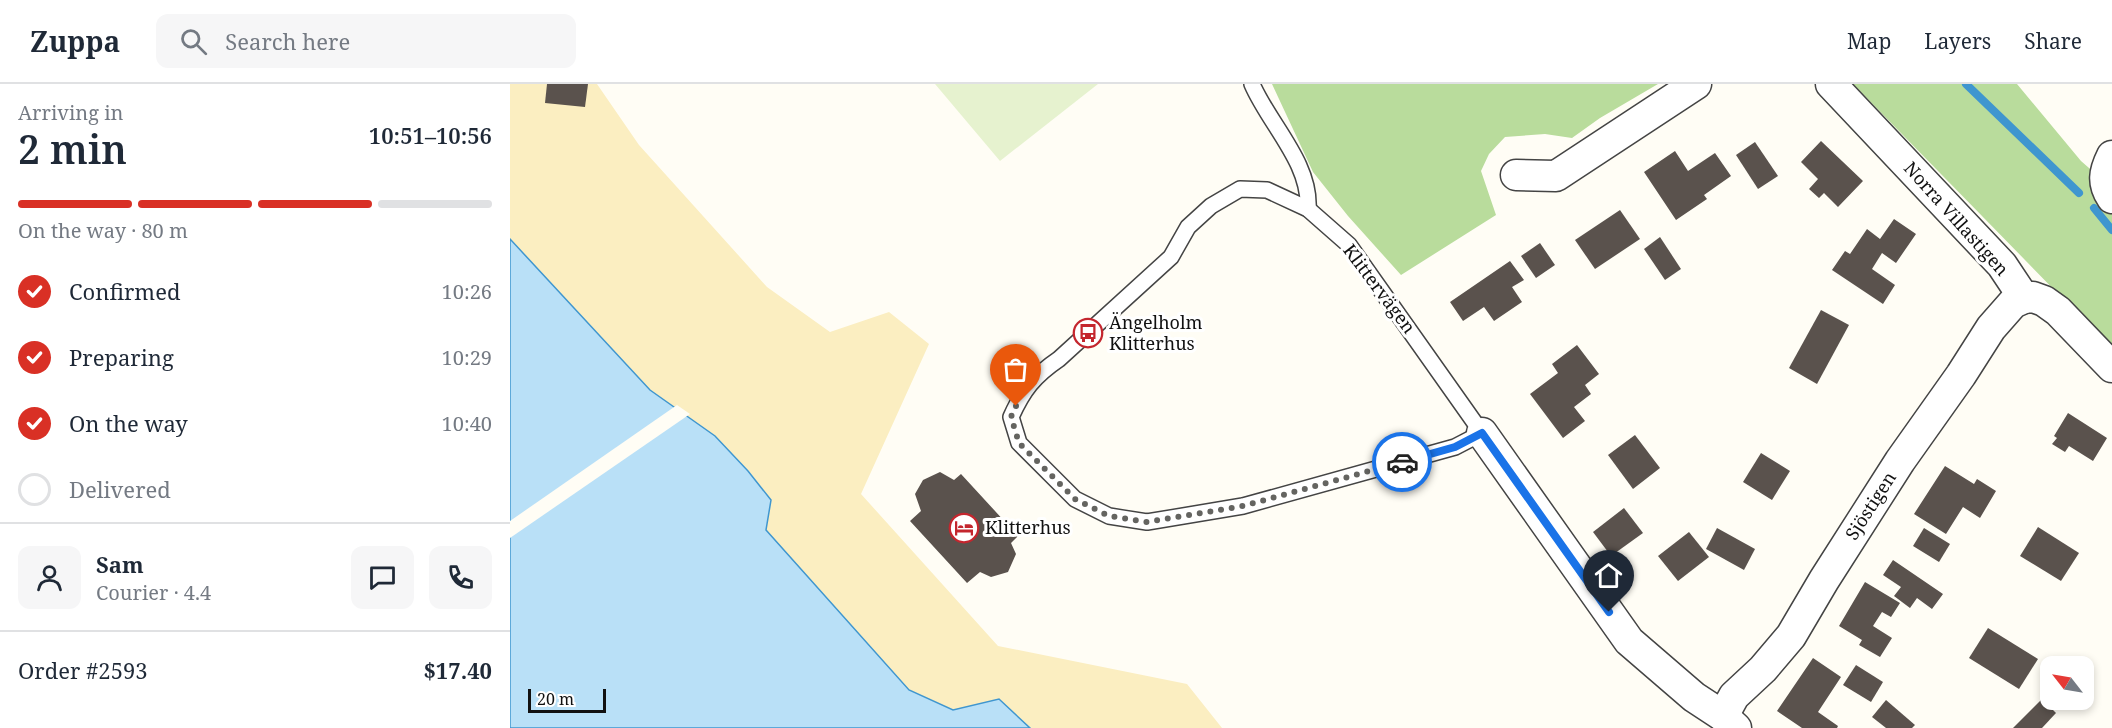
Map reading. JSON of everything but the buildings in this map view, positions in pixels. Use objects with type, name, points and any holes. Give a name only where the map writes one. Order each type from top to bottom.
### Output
[{"type":"street","points":[[1516,176],[1556,176],[1696,84]]},
{"type":"street","name":"Norra Villastigen","points":[[1831,84],[2001,265],[2024,298]]},
{"type":"street","points":[[2024,298],[2033,297],[2044,300],[2058,311],[2112,367]]},
{"type":"street","name":"Sjöstigen","points":[[1729,722],[1734,696],[1763,669],[1791,636],[1900,461],[1955,384],[1991,328],[2013,303],[2024,298]]},
{"type":"street","name":"Klittervägen","points":[[1482,433],[1629,641],[1694,697],[1729,722]]},
{"type":"lane","points":[[1252,84],[1290,147],[1309,195],[1308,209]]},
{"type":"lane","name":"Klittervägen","points":[[1240,189],[1267,190],[1308,209],[1349,245],[1482,433],[1455,447],[1243,506],[1147,522],[1109,516],[1075,499],[1019,443],[1011,417],[1021,395],[1043,370],[1059,359],[1171,257],[1188,227],[1211,206],[1240,189]]},
{"type":"green space","points":[[935,84],[1098,84],[1000,161]]},
{"type":"green space","points":[[1272,84],[1658,84],[1600,118],[1572,138],[1545,134],[1505,137],[1489,154],[1481,171],[1496,215],[1401,275],[1348,216],[1313,172]]},
{"type":"green space","points":[[1853,84],[2017,84],[2081,161],[2112,188],[2112,349]]},
{"type":"sand","points":[[510,84],[597,84],[639,145],[767,287],[830,332],[889,312],[929,344],[861,494],[998,646],[1187,684],[1222,728],[1030,728],[999,699],[953,710],[909,690],[766,530],[771,500],[748,470],[715,436],[650,390],[510,239]]},
{"type":"water","points":[[510,239],[650,390],[715,436],[748,471],[771,500],[766,530],[909,690],[953,710],[999,699],[1030,728],[510,728]]},
{"type":"pier","points":[[677,405],[690,414],[510,538],[510,521]]},
{"type":"waterway","points":[[1966,84],[2079,193]]},
{"type":"waterway","points":[[2094,208],[2112,230]]},
{"type":"way so far","points":[[1016,406],[1011,417],[1019,443],[1075,499],[1109,516],[1147,522],[1243,506],[1402,462]]},
{"type":"place","name":"Ängelholm Klitterhus","points":[[1088,333]]},
{"type":"place","name":"Klitterhus","points":[[964,528]]},
{"type":"route","points":[[1402,462],[1455,447],[1482,433],[1609,612]]}]
